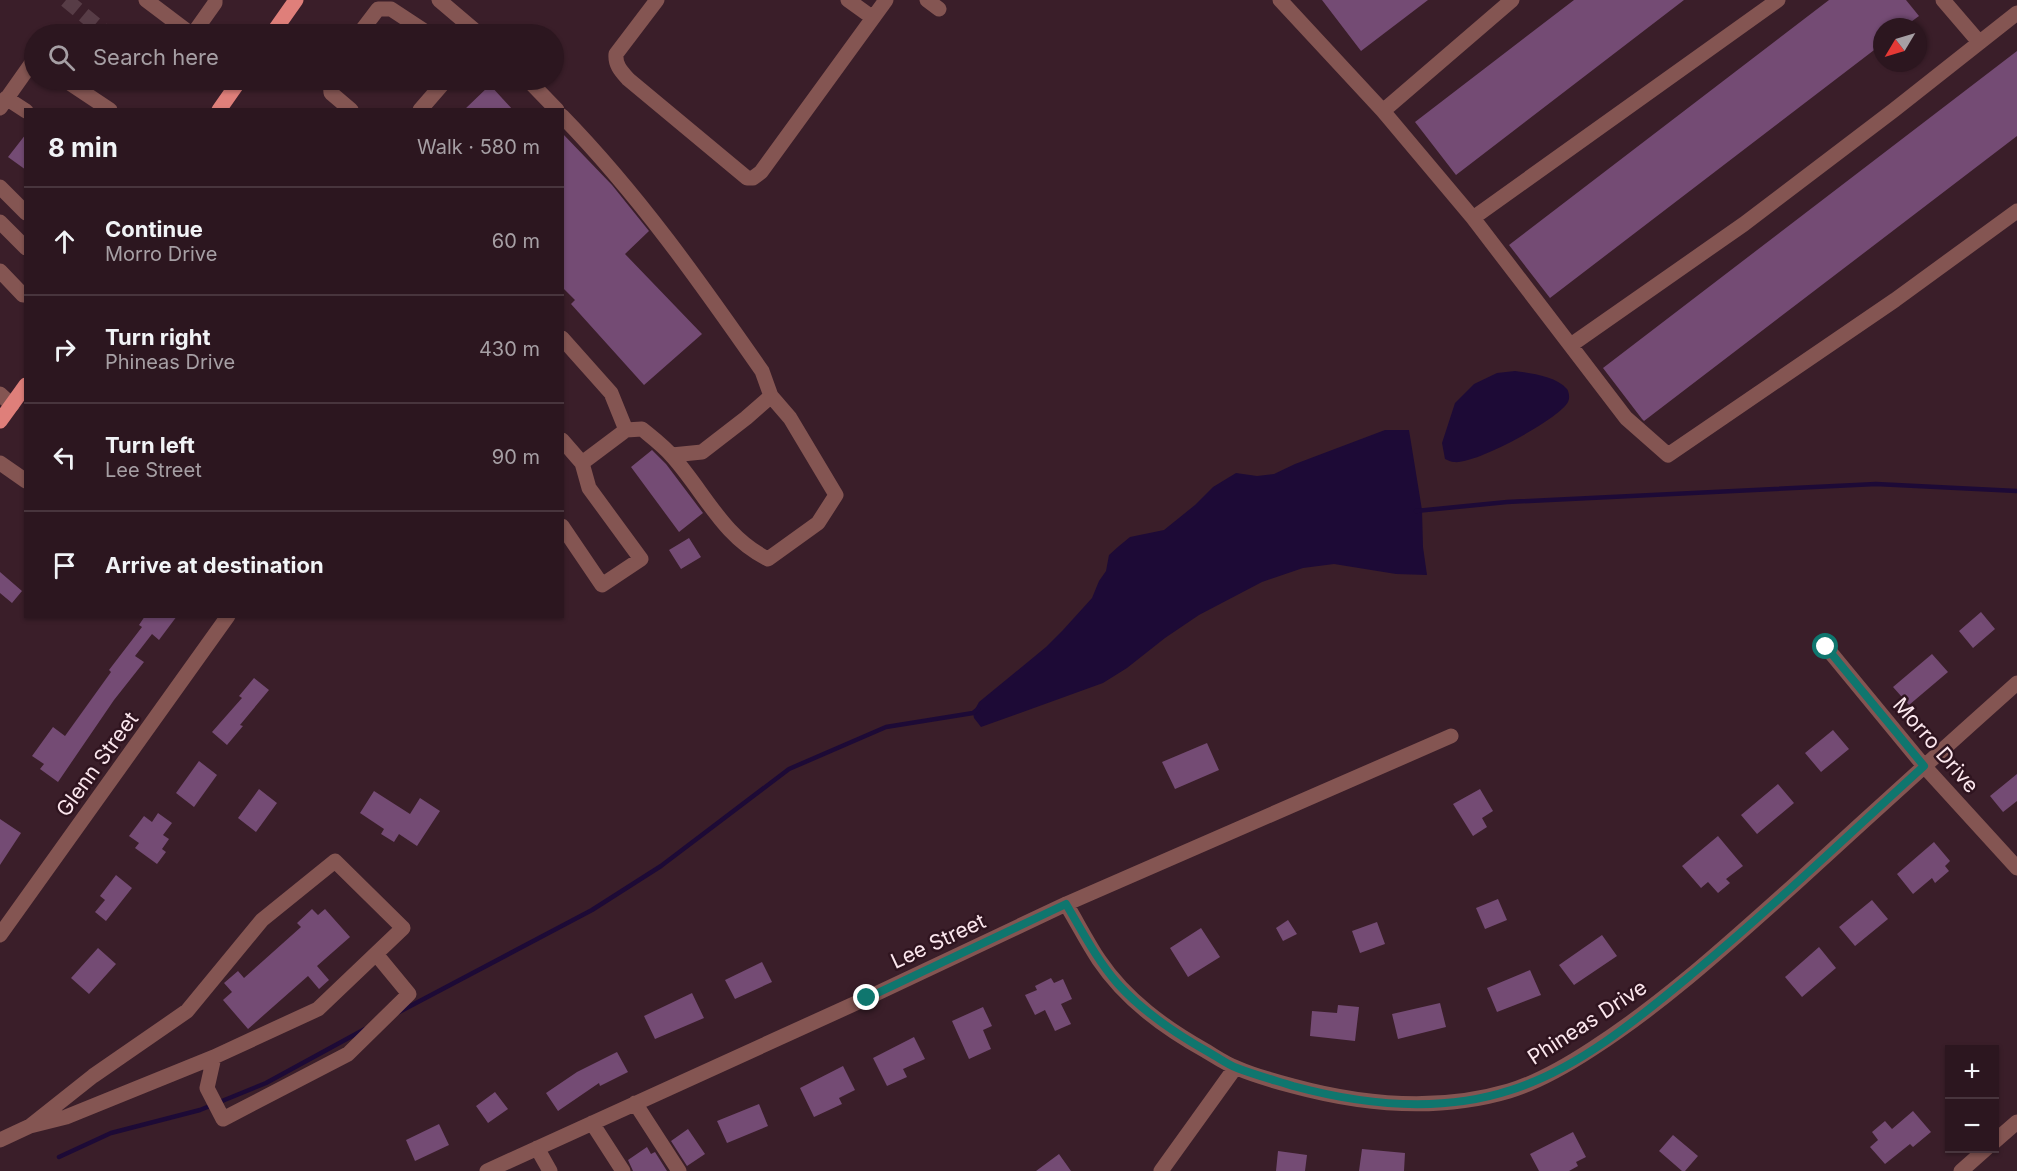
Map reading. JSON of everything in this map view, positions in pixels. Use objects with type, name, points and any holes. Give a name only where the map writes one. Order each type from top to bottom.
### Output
[{"type":"main road","points":[[278,24],[290,2]]},
{"type":"main road","points":[[220,108],[233,90]]},
{"type":"main road","points":[[0,421],[24,388]]},
{"type":"street","points":[[146,0],[178,24]]},
{"type":"street","points":[[199,24],[215,0]]},
{"type":"street","points":[[439,0],[467,24]]},
{"type":"street","points":[[657,0],[616,54],[620,70],[747,178],[753,178],[761,172],[886,0]]},
{"type":"street","points":[[848,0],[873,18]]},
{"type":"street","points":[[1280,0],[1383,111],[1473,218],[1626,418],[1668,455],[1895,300],[2017,212]]},
{"type":"street","points":[[1383,111],[1512,0]]},
{"type":"street","points":[[1473,218],[1778,0]]},
{"type":"street","points":[[1943,0],[1979,42]]},
{"type":"street","points":[[367,24],[378,9],[391,9],[414,24]]},
{"type":"street","points":[[1571,345],[1743,224],[1894,110],[2017,13]]},
{"type":"street","points":[[24,74],[3,103],[24,110]]},
{"type":"street","points":[[80,90],[107,108]]},
{"type":"street","points":[[332,90],[349,108]]},
{"type":"street","points":[[422,108],[437,90]]},
{"type":"street","points":[[538,90],[555,108]]},
{"type":"street","points":[[564,118],[597,151],[670,240],[762,371],[771,396],[790,418],[836,495],[818,523],[768,559],[749,550],[728,531],[672,455],[642,429],[626,430],[582,463]]},
{"type":"street","points":[[0,187],[24,211]]},
{"type":"street","points":[[0,222],[24,246]]},
{"type":"street","points":[[0,271],[24,295]]},
{"type":"street","points":[[564,340],[611,393],[626,430]]},
{"type":"street","points":[[0,394],[12,405]]},
{"type":"street","points":[[672,455],[702,452],[771,396]]},
{"type":"street","points":[[564,442],[582,463],[589,488],[641,559],[602,585],[564,529]]},
{"type":"street","points":[[0,463],[24,480]]},
{"type":"street","name":"Glenn Street","points":[[0,935],[227,618]]},
{"type":"street","name":"Morro Drive","points":[[1826,647],[1924,766],[2017,868]]},
{"type":"street","name":"Phineas Drive","points":[[1066,904],[1100,960],[1118,984],[1162,1025],[1235,1068],[1327,1095],[1371,1102],[1408,1104],[1482,1098],[1510,1091],[1564,1067],[1614,1035],[1661,1000],[1729,943],[2017,683]]},
{"type":"street","name":"Lee Street","points":[[488,1171],[1066,904],[1451,736]]},
{"type":"street","points":[[0,1140],[30,1125],[93,1076],[187,1011],[262,920],[335,861],[403,928],[318,1009],[214,1057],[66,1117],[30,1125]]},
{"type":"street","points":[[214,1057],[207,1088],[223,1119],[348,1054],[409,994],[376,954]]},
{"type":"street","points":[[1161,1171],[1235,1068]]},
{"type":"street","points":[[635,1103],[679,1171]]},
{"type":"street","points":[[1999,1138],[2017,1122]]},
{"type":"street","points":[[592,1123],[623,1171]]},
{"type":"street","points":[[537,1148],[550,1171]]},
{"type":"street","points":[[1961,1171],[1982,1153]]},
{"type":"shaded area","points":[[1515,371],[1556,381],[1568,390],[1568,402],[1561,410],[1533,430],[1496,449],[1464,461],[1453,462],[1445,459],[1442,443],[1455,403],[1474,384],[1497,373]]},
{"type":"shaded area","points":[[1385,430],[1409,430],[1422,510],[1423,547],[1427,575],[1396,574],[1334,564],[1303,568],[1262,582],[1199,615],[1103,683],[981,727],[974,718],[973,713],[979,702],[1046,647],[1092,598],[1106,571],[1109,555],[1130,537],[1164,530],[1213,487],[1236,473],[1257,476],[1274,474]]},
{"type":"building","points":[[1322,0],[1428,0],[1361,51]]},
{"type":"building","points":[[1574,0],[1684,0],[1456,175],[1415,122]]},
{"type":"building","points":[[1829,0],[1906,0],[1919,16],[1916,18],[1873,18],[1873,51],[1550,298],[1509,245]]},
{"type":"building","points":[[2017,51],[2017,136],[1644,421],[1642,419],[1603,368]]},
{"type":"building","points":[[485,90],[495,90],[511,108],[466,108]]},
{"type":"building","points":[[564,135],[612,185],[649,231],[625,254],[702,334],[644,385],[571,304],[575,300],[564,289]]},
{"type":"building","points":[[24,137],[24,169],[8,157]]},
{"type":"building","points":[[652,450],[666,464],[703,513],[679,532],[631,467]]},
{"type":"building","points":[[689,538],[701,557],[681,569],[669,550]]},
{"type":"building","points":[[0,572],[22,591],[12,603],[0,593]]},
{"type":"building","points":[[1981,612],[1995,629],[1973,648],[1959,631]]},
{"type":"building","points":[[144,618],[176,618],[159,640],[152,634],[135,656],[144,662],[114,700],[58,782],[40,769],[44,764],[32,756],[53,727],[65,736],[111,672],[109,670],[142,627],[139,625]]},
{"type":"building","points":[[1932,654],[1948,672],[1909,705],[1893,687]]},
{"type":"building","points":[[254,678],[269,690],[240,725],[243,726],[227,745],[212,732],[242,698],[239,696]]},
{"type":"building","points":[[1833,730],[1849,749],[1821,772],[1805,753]]},
{"type":"building","points":[[1207,743],[1219,770],[1175,789],[1162,762]]},
{"type":"building","points":[[199,761],[217,775],[194,807],[176,793]]},
{"type":"building","points":[[2017,774],[2017,801],[2003,812],[1990,796]]},
{"type":"building","points":[[1778,784],[1794,803],[1757,834],[1741,815]]},
{"type":"building","points":[[259,789],[277,803],[256,832],[238,818]]},
{"type":"building","points":[[1480,789],[1493,811],[1482,818],[1487,827],[1473,836],[1453,804]]},
{"type":"building","points":[[374,791],[410,814],[420,798],[440,811],[417,846],[399,834],[394,842],[381,834],[384,829],[360,813]]},
{"type":"building","points":[[158,813],[172,823],[163,835],[169,839],[162,849],[166,852],[157,864],[135,848],[139,843],[129,836],[144,816],[152,822]]},
{"type":"building","points":[[0,819],[21,833],[0,865]]},
{"type":"building","points":[[1718,836],[1743,866],[1726,879],[1730,883],[1718,893],[1708,882],[1701,888],[1682,866]]},
{"type":"building","points":[[1934,842],[1950,861],[1945,866],[1949,871],[1935,883],[1932,878],[1913,894],[1897,874]]},
{"type":"building","points":[[116,875],[132,888],[106,921],[95,912],[105,900],[100,896]]},
{"type":"building","points":[[1498,899],[1507,920],[1485,929],[1476,908]]},
{"type":"building","points":[[1872,900],[1888,919],[1855,946],[1839,927]]},
{"type":"building","points":[[312,909],[318,915],[325,909],[350,937],[317,966],[329,980],[319,989],[308,976],[248,1029],[223,1000],[232,992],[224,983],[238,971],[244,978],[301,927],[297,923]]},
{"type":"building","points":[[1288,920],[1297,934],[1283,941],[1276,928]]},
{"type":"building","points":[[1377,922],[1385,944],[1360,953],[1352,931]]},
{"type":"building","points":[[1201,928],[1220,957],[1188,977],[1170,948]]},
{"type":"building","points":[[1602,935],[1617,956],[1574,985],[1559,965]]},
{"type":"building","points":[[1819,947],[1836,968],[1802,997],[1785,977]]},
{"type":"building","points":[[98,948],[116,964],[89,994],[71,978]]},
{"type":"building","points":[[762,962],[772,982],[735,999],[725,980]]},
{"type":"building","points":[[1530,970],[1541,995],[1497,1012],[1487,988]]},
{"type":"building","points":[[1051,978],[1054,983],[1063,979],[1072,999],[1061,1004],[1071,1024],[1055,1031],[1045,1010],[1035,1015],[1025,995],[1037,990],[1035,986]]},
{"type":"building","points":[[692,993],[704,1018],[655,1039],[644,1016]]},
{"type":"building","points":[[1440,1003],[1446,1027],[1398,1039],[1392,1014]]},
{"type":"building","points":[[1338,1005],[1359,1007],[1355,1041],[1310,1036],[1312,1011],[1337,1013]]},
{"type":"building","points":[[983,1007],[992,1026],[983,1030],[991,1049],[969,1059],[952,1021]]},
{"type":"building","points":[[914,1037],[925,1059],[903,1069],[907,1077],[887,1086],[873,1058]]},
{"type":"building","points":[[617,1052],[628,1072],[600,1086],[599,1083],[558,1111],[546,1093],[577,1072]]},
{"type":"building","points":[[843,1066],[855,1090],[839,1098],[842,1104],[814,1117],[800,1088]]},
{"type":"building","points":[[495,1092],[508,1109],[488,1123],[476,1106]]},
{"type":"building","points":[[759,1104],[768,1126],[727,1143],[717,1121]]},
{"type":"building","points":[[1913,1111],[1931,1132],[1913,1147],[1910,1144],[1885,1164],[1870,1147],[1878,1140],[1872,1132],[1885,1121],[1892,1129]]},
{"type":"building","points":[[439,1124],[449,1145],[415,1161],[406,1140]]},
{"type":"building","points":[[688,1129],[705,1154],[687,1166],[671,1141]]},
{"type":"building","points":[[1573,1132],[1586,1157],[1576,1162],[1578,1166],[1569,1171],[1539,1171],[1530,1154]]},
{"type":"building","points":[[1673,1135],[1698,1156],[1685,1171],[1682,1171],[1659,1151]]},
{"type":"building","points":[[647,1147],[651,1154],[655,1152],[667,1171],[633,1171],[628,1160]]},
{"type":"building","points":[[1362,1149],[1405,1153],[1404,1171],[1359,1171]]},
{"type":"building","points":[[1278,1151],[1307,1155],[1305,1171],[1276,1171]]},
{"type":"building","points":[[1059,1154],[1071,1171],[1036,1171]]},
{"type":"waterway","points":[[1416,511],[1507,502],[1876,484],[2017,491]]},
{"type":"waterway","points":[[399,1012],[592,910],[661,866],[789,769],[886,727],[973,713],[978,709]]},
{"type":"waterway","points":[[59,1157],[111,1133],[200,1110],[266,1083],[365,1029]]},
{"type":"tunnel","points":[[66,0],[95,24]]},
{"type":"route","points":[[867,998],[1066,904],[1100,960],[1118,984],[1162,1025],[1235,1068],[1327,1095],[1371,1102],[1408,1104],[1452,1102],[1510,1091],[1564,1067],[1614,1035],[1661,1000],[1729,943],[1924,766],[1826,647]]}]
